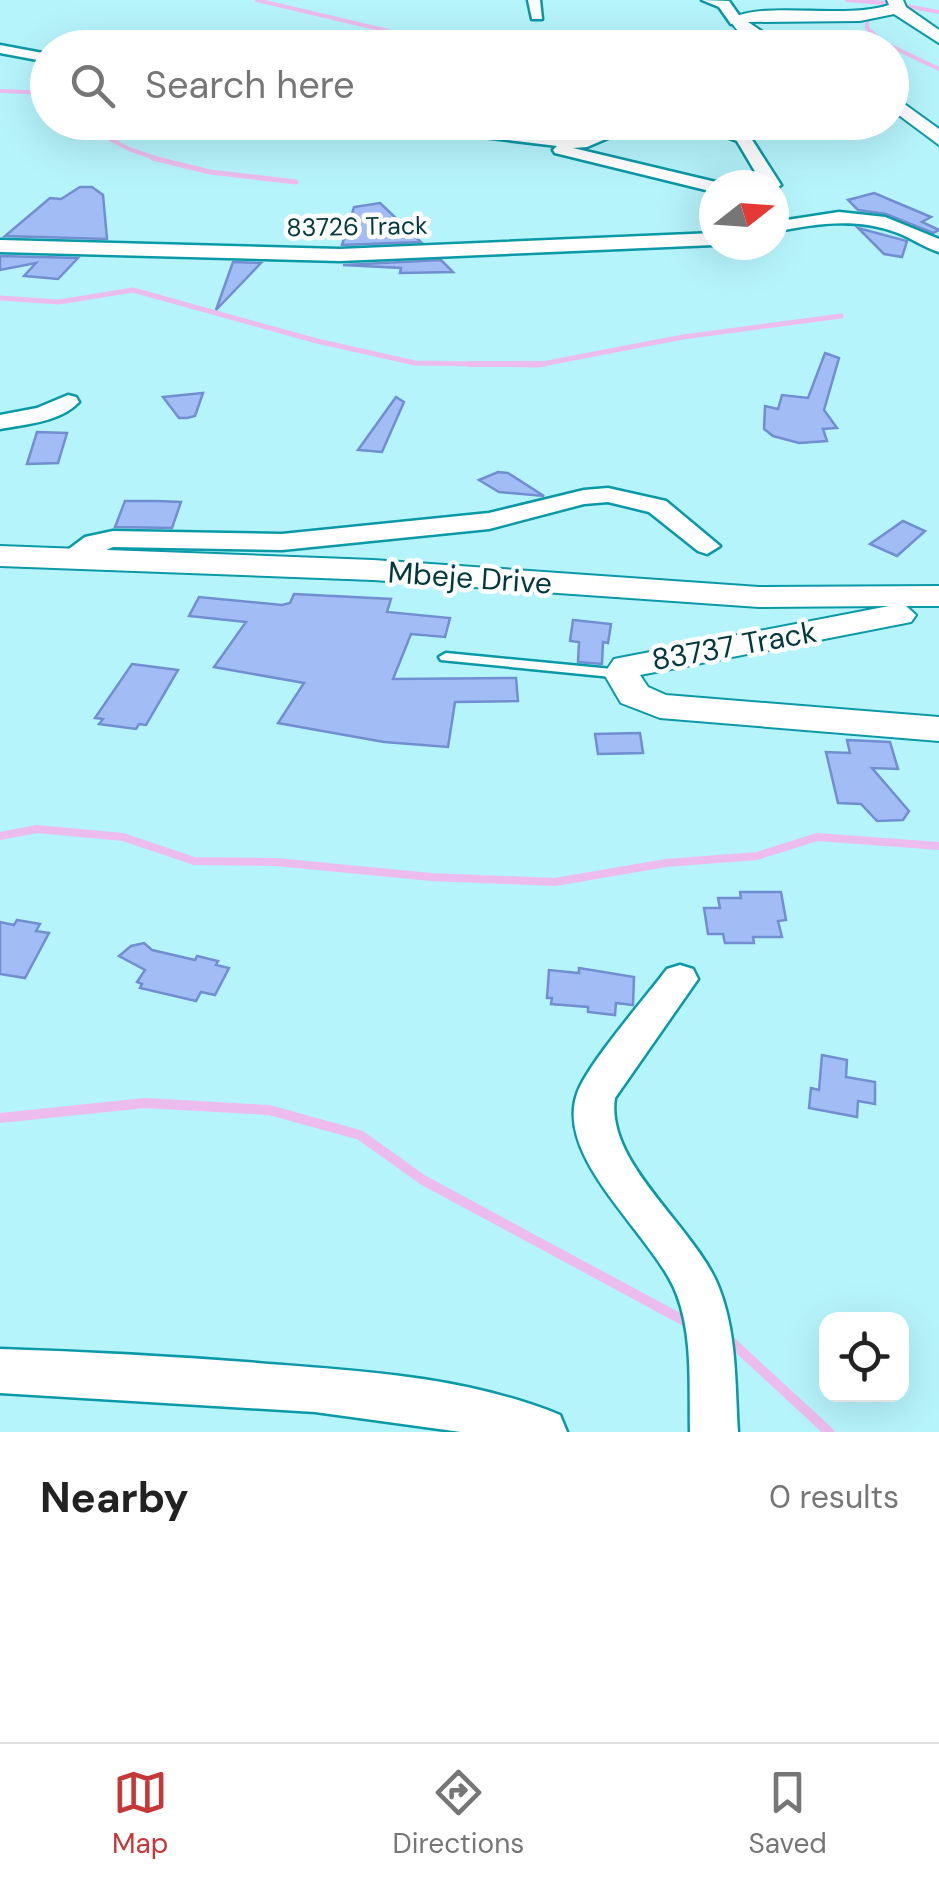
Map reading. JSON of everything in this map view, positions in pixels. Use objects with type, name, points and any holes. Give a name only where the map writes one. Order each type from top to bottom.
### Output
[{"type":"street","points":[[534,0],[538,16]]},
{"type":"street","points":[[708,0],[724,4],[736,21],[750,30]]},
{"type":"street","points":[[736,21],[769,14],[864,16],[895,4],[939,38]]},
{"type":"street","points":[[0,49],[30,55]]},
{"type":"street","points":[[909,115],[939,139]]},
{"type":"street","points":[[533,140],[604,163],[699,184]]},
{"type":"street","points":[[540,140],[580,144],[589,140]]},
{"type":"street","points":[[745,140],[768,170]]},
{"type":"street","points":[[789,198],[908,230],[939,246]]},
{"type":"street","points":[[789,224],[850,214]]},
{"type":"street","name":"83726 Track","points":[[0,246],[60,251],[340,255],[699,240]]},
{"type":"street","points":[[0,422],[43,414],[68,402]]},
{"type":"street","points":[[70,558],[94,542],[113,539],[282,542],[489,521],[596,495],[657,506],[706,546]]},
{"type":"street","name":"Mbeje Drive","points":[[0,556],[373,570],[728,596],[939,599]]},
{"type":"street","name":"83737 Track","points":[[939,599],[908,614],[637,664],[622,674],[634,695],[660,706],[939,729]]},
{"type":"street","points":[[680,979],[591,1104],[596,1130],[628,1190],[698,1288],[709,1332],[714,1432]]},
{"type":"street","points":[[0,1372],[108,1373],[413,1398],[510,1420],[543,1432]]},
{"type":"lane","points":[[446,657],[622,674]]},
{"type":"building","points":[[80,187],[92,187],[103,195],[107,239],[5,236],[50,198],[61,199]]},
{"type":"building","points":[[874,193],[931,217],[922,222],[939,230],[933,233],[886,214],[858,210],[848,200]]},
{"type":"building","points":[[380,203],[421,242],[342,245],[354,207]]},
{"type":"building","points":[[858,228],[907,241],[902,257],[884,254]]},
{"type":"building","points":[[0,256],[78,258],[58,279],[24,276],[36,263],[0,270]]},
{"type":"building","points":[[441,260],[453,272],[400,273],[401,268],[343,265]]},
{"type":"building","points":[[233,262],[261,263],[216,310]]},
{"type":"building","points":[[825,353],[839,358],[824,410],[837,428],[823,429],[827,441],[799,443],[773,436],[764,429],[765,406],[778,409],[782,395],[808,398]]},
{"type":"building","points":[[203,393],[195,416],[187,418],[179,418],[163,397]]},
{"type":"building","points":[[396,397],[404,402],[382,452],[358,450]]},
{"type":"building","points":[[37,432],[67,433],[58,463],[27,464]]},
{"type":"building","points":[[498,472],[508,473],[544,496],[499,492],[479,480]]},
{"type":"building","points":[[125,501],[181,502],[172,528],[115,527]]},
{"type":"building","points":[[903,521],[925,531],[897,556],[870,544]]},
{"type":"building","points":[[294,594],[391,599],[387,612],[450,618],[445,637],[411,634],[393,679],[516,678],[518,701],[455,702],[448,747],[384,742],[278,723],[304,683],[214,667],[246,622],[189,616],[199,597],[282,605],[290,603]]},
{"type":"building","points":[[573,620],[611,624],[608,643],[603,642],[602,664],[578,662],[579,642],[570,641]]},
{"type":"building","points":[[132,664],[178,670],[146,725],[139,724],[136,729],[99,724],[103,719],[95,718]]},
{"type":"building","points":[[640,733],[643,753],[598,754],[595,734]]},
{"type":"building","points":[[847,740],[890,742],[898,769],[872,768],[909,811],[903,820],[877,821],[861,804],[838,803],[826,752],[850,753]]},
{"type":"building","points":[[740,892],[781,892],[786,920],[778,921],[782,937],[753,937],[754,943],[725,943],[723,934],[708,934],[704,908],[720,908],[718,898],[741,898]]},
{"type":"building","points":[[17,920],[40,924],[36,931],[49,933],[25,978],[0,974],[0,922],[14,925]]},
{"type":"building","points":[[144,943],[152,950],[195,960],[197,956],[229,968],[215,995],[201,992],[196,1001],[140,988],[142,984],[137,982],[145,970],[119,956],[131,946]]},
{"type":"building","points":[[579,968],[634,977],[633,1005],[616,1003],[615,1015],[588,1012],[588,1007],[551,1004],[552,998],[547,998],[549,970],[579,973]]},
{"type":"building","points":[[822,1055],[847,1060],[846,1077],[875,1082],[875,1104],[858,1101],[857,1117],[809,1108],[811,1088],[819,1090]]},
{"type":"waterway","points":[[257,0],[384,30]]},
{"type":"waterway","points":[[847,0],[885,3]]},
{"type":"waterway","points":[[906,6],[939,12]]},
{"type":"waterway","points":[[867,18],[869,30]]},
{"type":"waterway","points":[[909,55],[939,69]]},
{"type":"waterway","points":[[0,91],[30,92]]},
{"type":"waterway","points":[[112,140],[161,160]]},
{"type":"waterway","points":[[153,158],[161,160]]},
{"type":"waterway","points":[[161,160],[210,172],[296,182]]},
{"type":"waterway","points":[[0,298],[59,302],[133,290],[317,341],[415,363],[476,364]]},
{"type":"waterway","points":[[542,364],[683,337],[841,316]]},
{"type":"waterway","points":[[470,364],[476,364]]},
{"type":"waterway","points":[[476,364],[542,364]]},
{"type":"waterway","points":[[476,364],[542,364]]},
{"type":"waterway","points":[[0,836],[37,829],[123,837],[194,861],[276,862],[431,877],[555,882],[666,863],[757,856],[817,837],[939,846]]},
{"type":"waterway","points":[[0,1118],[145,1103],[269,1110],[360,1135],[423,1180],[692,1325]]},
{"type":"waterway","points":[[726,1337],[829,1432]]}]
